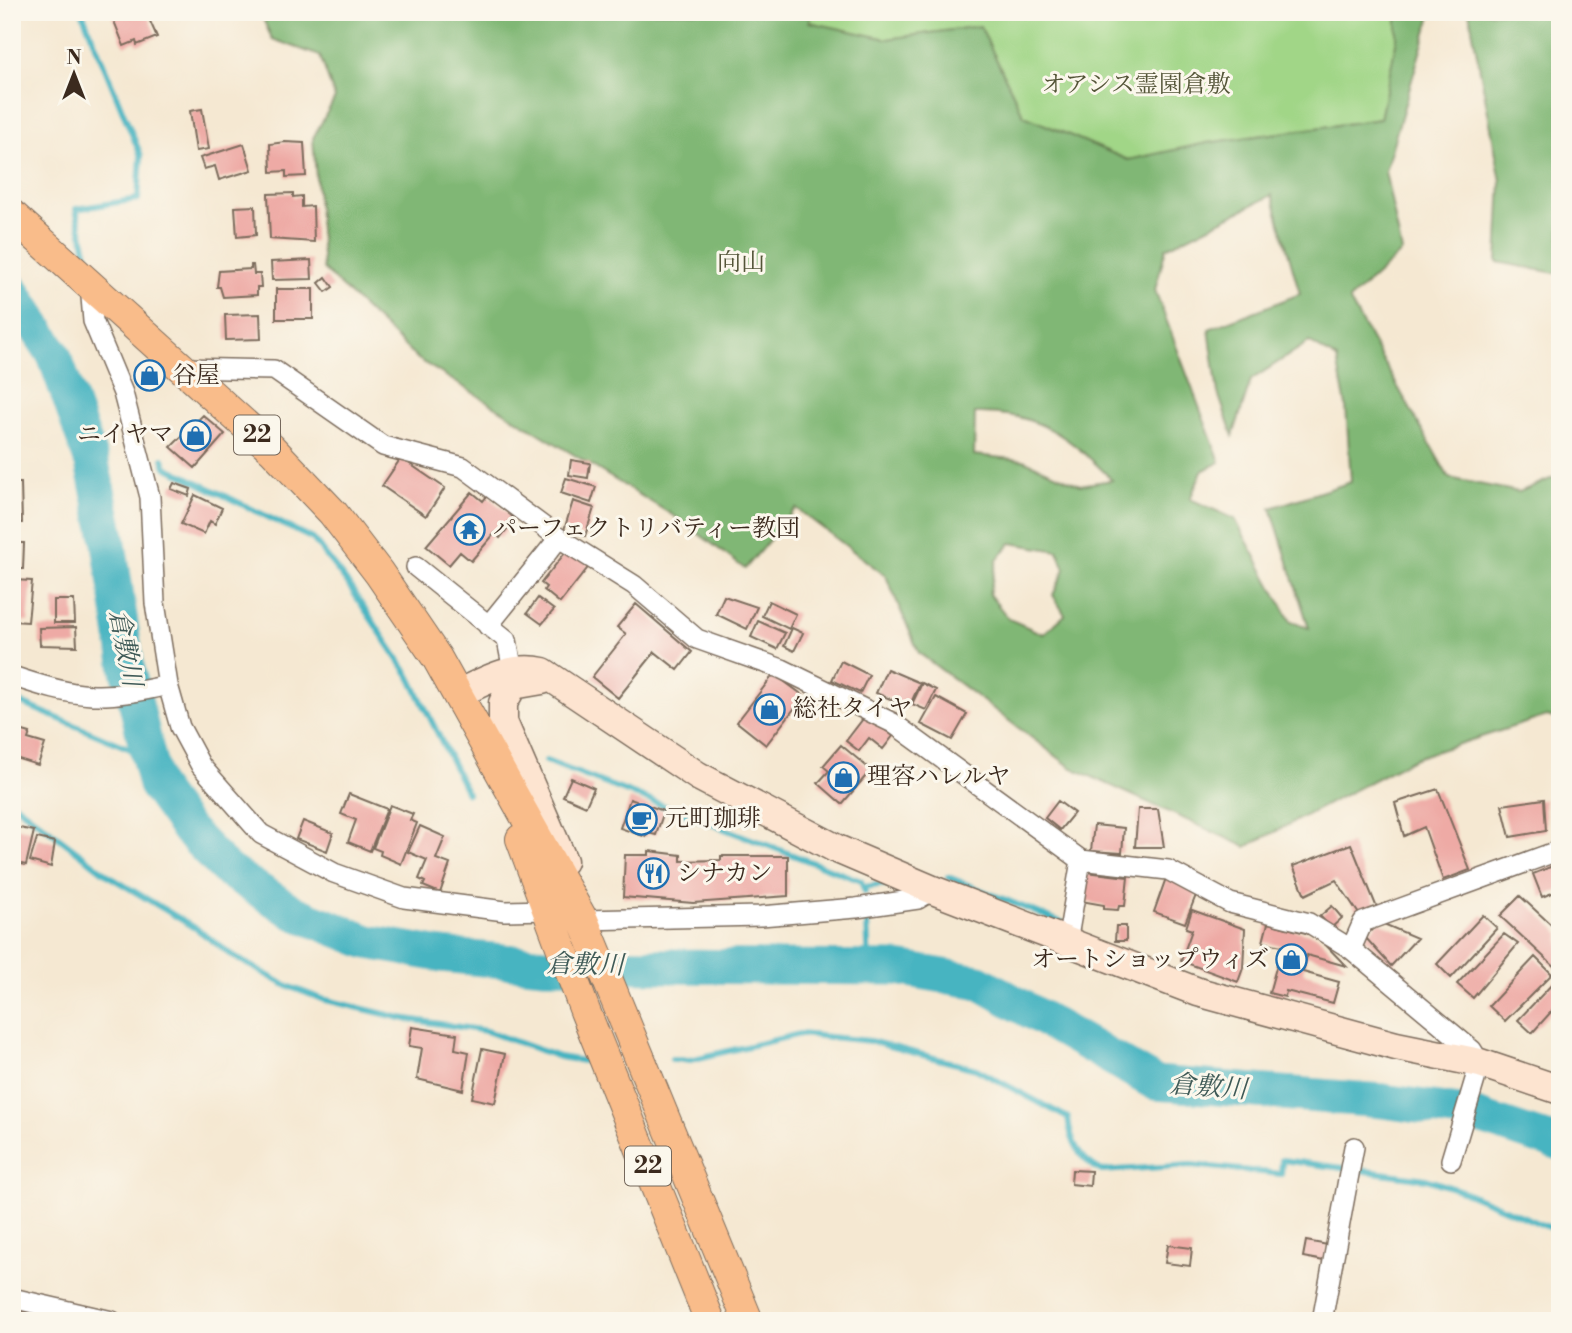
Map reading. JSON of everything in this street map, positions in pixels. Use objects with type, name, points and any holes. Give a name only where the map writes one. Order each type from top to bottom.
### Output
[{"type":"main road","name":"22","points":[[12,215],[272,449],[333,513],[379,573],[458,694],[583,920],[748,1321]]},
{"type":"main road","name":"22","points":[[480,733],[585,1011],[710,1321]]},
{"type":"street","points":[[90,285],[93,321],[123,393],[150,497],[155,604],[164,686],[180,727],[201,766],[261,834],[334,873],[404,898],[551,917]]},
{"type":"street","points":[[182,368],[274,370],[383,446],[463,467],[559,538],[634,585],[697,639],[782,669],[893,723],[1080,860],[1175,873],[1230,904],[1309,923],[1351,949],[1472,1050],[1478,1070],[1452,1157]]},
{"type":"street","points":[[488,626],[559,538]]},
{"type":"street","points":[[416,567],[507,640],[513,671]]},
{"type":"street","points":[[458,694],[501,673],[513,671],[528,669],[559,680],[698,776],[837,849],[933,890],[1198,992],[1478,1070],[1560,1090]]},
{"type":"street","points":[[12,676],[55,691],[84,697],[164,686]]},
{"type":"street","points":[[559,680],[530,680],[513,685],[503,703],[503,722],[561,857],[583,920],[761,916],[918,899],[933,890]]},
{"type":"street","points":[[1351,949],[1363,922],[1560,850]]},
{"type":"street","points":[[1067,943],[1080,860]]},
{"type":"street","points":[[1322,1321],[1353,1161]]},
{"type":"street","points":[[12,1298],[112,1321]]},
{"type":"green space","name":"向山","points":[[260,12],[811,12],[809,22],[887,39],[980,26],[1024,116],[1128,160],[1207,143],[1380,119],[1397,39],[1397,12],[1432,12],[1385,171],[1402,252],[1349,300],[1449,478],[1519,492],[1560,475],[1560,720],[1547,716],[1415,758],[1246,847],[1072,768],[919,653],[886,576],[796,508],[745,569],[682,521],[418,359],[323,269],[313,138],[335,98],[320,56],[272,39]],"holes":[[[1272,195],[1300,294],[1209,329],[1218,393],[1233,436],[1251,380],[1309,342],[1337,359],[1346,406],[1351,482],[1271,508],[1309,628],[1291,622],[1235,519],[1190,499],[1202,471],[1220,462],[1155,290],[1166,248]],[[975,413],[1016,417],[1034,422],[1067,439],[1112,480],[1080,485],[1023,460],[974,455]],[[1011,543],[1058,551],[1065,569],[1053,595],[1065,615],[1043,634],[1009,619],[989,594],[997,560]]]},
{"type":"green space","name":"オアシス霊園倉敷","points":[[811,12],[1397,12],[1397,39],[1380,119],[1207,143],[1128,160],[1024,116],[980,26],[887,39],[808,22]]},
{"type":"green space","points":[[1469,12],[1560,12],[1560,274],[1497,262],[1501,181]]},
{"type":"building","points":[[121,12],[128,15],[146,12],[157,37],[137,45],[136,41],[124,46],[112,16]]},
{"type":"building","points":[[202,109],[209,149],[196,151],[190,111]]},
{"type":"building","points":[[304,143],[306,176],[286,177],[286,171],[271,172],[270,144]]},
{"type":"building","points":[[244,144],[252,170],[219,180],[215,166],[204,169],[200,158]]},
{"type":"building","points":[[293,193],[293,197],[302,196],[302,207],[313,206],[314,242],[270,239],[268,194]]},
{"type":"building","points":[[255,206],[256,235],[237,237],[235,207]]},
{"type":"building","points":[[311,260],[312,279],[272,280],[271,262]]},
{"type":"building","points":[[251,265],[254,274],[260,274],[261,287],[257,287],[257,295],[223,297],[220,287],[217,287],[219,271],[251,269]]},
{"type":"building","points":[[326,277],[333,287],[326,292],[319,283]]},
{"type":"building","points":[[276,289],[313,289],[313,319],[276,319]]},
{"type":"building","points":[[260,314],[261,339],[226,340],[225,315]]},
{"type":"building","name":"谷屋","points":[[153,369],[155,382],[144,383],[143,371]]},
{"type":"building","points":[[203,415],[225,434],[195,468],[171,447]]},
{"type":"building","points":[[401,458],[445,488],[426,516],[382,486]]},
{"type":"building","points":[[571,460],[590,463],[588,478],[569,475]]},
{"type":"building","points":[[566,478],[596,487],[591,503],[561,493]]},
{"type":"building","points":[[12,483],[21,483],[22,523],[12,523]]},
{"type":"building","points":[[174,483],[191,489],[189,496],[171,489]]},
{"type":"building","points":[[472,492],[483,501],[487,496],[513,517],[508,522],[511,524],[500,538],[495,533],[471,561],[460,552],[449,565],[426,546]]},
{"type":"building","points":[[195,495],[222,508],[215,524],[210,521],[204,534],[181,524]]},
{"type":"building","points":[[573,501],[594,508],[585,536],[564,530]]},
{"type":"building","points":[[12,543],[24,543],[23,569],[12,569]]},
{"type":"building","points":[[569,548],[590,565],[560,603],[544,590],[546,587],[541,583]]},
{"type":"building","points":[[12,580],[32,581],[28,622],[12,621]]},
{"type":"building","points":[[724,596],[757,607],[747,629],[716,614]]},
{"type":"building","points":[[538,598],[554,610],[542,624],[527,613]]},
{"type":"building","points":[[54,600],[74,600],[75,623],[54,623]]},
{"type":"building","points":[[769,601],[796,614],[789,629],[762,616]]},
{"type":"building","points":[[636,604],[692,652],[678,670],[655,652],[618,698],[592,677],[626,634],[617,627]]},
{"type":"building","points":[[758,621],[785,633],[777,649],[751,637]]},
{"type":"building","points":[[76,627],[77,646],[40,645],[39,628]]},
{"type":"building","points":[[792,628],[803,633],[794,651],[784,646]]},
{"type":"building","points":[[841,661],[869,675],[860,693],[832,680]]},
{"type":"building","points":[[887,669],[920,683],[909,707],[876,693]]},
{"type":"building","name":"総社タイヤ","points":[[774,674],[804,696],[766,745],[737,722]]},
{"type":"building","points":[[922,683],[936,690],[926,710],[912,704]]},
{"type":"building","points":[[936,697],[967,714],[952,740],[921,724]]},
{"type":"building","points":[[866,715],[893,736],[883,749],[869,738],[859,751],[846,741]]},
{"type":"building","points":[[16,729],[30,733],[28,739],[45,744],[38,765],[12,757]]},
{"type":"building","name":"理容ハレルヤ","points":[[841,745],[871,770],[842,804],[818,783],[829,771],[823,766]]},
{"type":"building","points":[[571,778],[594,788],[586,806],[563,796]]},
{"type":"building","points":[[1438,789],[1470,870],[1443,880],[1424,827],[1404,836],[1395,803]]},
{"type":"building","points":[[349,794],[387,809],[370,851],[348,842],[356,820],[341,814]]},
{"type":"building","name":"元町珈琲","points":[[630,799],[664,811],[656,835],[648,833],[646,837],[620,828]]},
{"type":"building","points":[[1544,799],[1546,831],[1510,837],[1502,805]]},
{"type":"building","points":[[1058,801],[1074,813],[1060,830],[1045,818]]},
{"type":"building","points":[[390,805],[413,814],[410,820],[417,823],[401,864],[380,855],[381,851],[373,848]]},
{"type":"building","points":[[1138,809],[1158,809],[1164,847],[1135,847]]},
{"type":"building","points":[[303,821],[333,833],[327,851],[296,839]]},
{"type":"building","points":[[1094,825],[1124,828],[1122,853],[1091,851]]},
{"type":"building","points":[[420,826],[445,837],[436,859],[450,864],[440,893],[423,886],[425,882],[419,879],[427,860],[408,852]]},
{"type":"building","points":[[15,827],[34,831],[26,865],[12,862]]},
{"type":"building","points":[[37,838],[55,842],[51,867],[30,861]]},
{"type":"building","points":[[1351,844],[1377,908],[1359,914],[1336,880],[1305,895],[1293,866]]},
{"type":"building","points":[[649,851],[681,855],[681,861],[721,860],[721,856],[788,856],[788,896],[693,903],[623,897],[625,855],[649,855]]},
{"type":"building","points":[[1560,863],[1560,890],[1542,897],[1533,874]]},
{"type":"building","points":[[1086,872],[1128,877],[1125,906],[1119,906],[1118,910],[1104,909],[1104,905],[1081,901]]},
{"type":"building","points":[[1166,878],[1198,890],[1185,923],[1154,912]]},
{"type":"building","points":[[1520,896],[1560,933],[1560,972],[1500,916]]},
{"type":"building","points":[[1332,906],[1342,918],[1331,928],[1320,916]]},
{"type":"building","points":[[1192,910],[1245,929],[1243,968],[1238,982],[1181,961],[1192,930],[1186,928]]},
{"type":"building","points":[[1483,915],[1497,928],[1451,978],[1437,964]]},
{"type":"building","points":[[1379,922],[1417,938],[1391,966],[1365,937]]},
{"type":"building","name":"オートショップウィズ","points":[[1268,923],[1317,936],[1346,966],[1307,955],[1303,972],[1339,982],[1333,1003],[1286,991],[1285,997],[1269,993],[1282,946],[1263,942]]},
{"type":"building","points":[[1116,926],[1126,926],[1126,941],[1115,941]]},
{"type":"building","points":[[1504,934],[1518,944],[1473,998],[1457,984]]},
{"type":"building","points":[[1535,957],[1552,974],[1505,1021],[1489,1006]]},
{"type":"building","points":[[1557,979],[1560,982],[1560,1002],[1532,1033],[1518,1020]]},
{"type":"building","points":[[412,1027],[457,1034],[455,1049],[469,1052],[463,1090],[417,1079],[422,1048],[409,1046]]},
{"type":"building","points":[[482,1049],[505,1054],[495,1103],[472,1098]]},
{"type":"building","points":[[1072,1170],[1091,1171],[1090,1186],[1071,1184]]},
{"type":"building","points":[[1306,1241],[1328,1245],[1324,1261],[1303,1257]]},
{"type":"building","points":[[1168,1245],[1192,1248],[1190,1266],[1165,1263]]},
{"type":"building","points":[[17,1310],[58,1320],[58,1321],[14,1321]]},
{"type":"waterway","points":[[82,12],[141,156],[138,199],[76,209],[87,255]]},
{"type":"waterway","name":"倉敷川","points":[[12,290],[54,355],[92,463],[108,537],[128,670],[155,785],[188,830],[227,870],[295,913],[368,942],[441,955],[545,965],[897,968],[979,982],[1155,1083],[1383,1101],[1467,1113],[1560,1144]]},
{"type":"waterway","points":[[163,459],[166,467],[313,539],[348,584],[410,677],[467,793]]},
{"type":"waterway","points":[[12,699],[147,756]]},
{"type":"waterway","points":[[546,761],[861,881],[865,892]]},
{"type":"waterway","points":[[12,802],[112,878],[197,929],[233,956],[285,985],[322,999],[401,1018],[486,1031],[559,1057],[583,1061]]},
{"type":"waterway","points":[[948,877],[1063,923]]},
{"type":"waterway","points":[[863,887],[886,884]]},
{"type":"waterway","points":[[867,920],[869,967]]},
{"type":"waterway","points":[[672,1059],[690,1060],[800,1034],[870,1041],[976,1069],[1068,1118],[1071,1135],[1082,1156],[1102,1171],[1191,1165],[1281,1174],[1282,1160],[1426,1179],[1560,1232]]},
{"type":"waterway","points":[[1553,1054],[1560,1057]]},
{"type":"place","name":"谷屋","points":[[149,376]]},
{"type":"place","name":"ニイヤマ","points":[[196,435]]},
{"type":"place","name":"パーフェクトリバティー教団","points":[[470,529]]},
{"type":"place","name":"総社タイヤ","points":[[770,709]]},
{"type":"place","name":"理容ハレルヤ","points":[[844,777]]},
{"type":"place","name":"元町珈琲","points":[[642,819]]},
{"type":"place","name":"シナカン","points":[[654,874]]},
{"type":"place","name":"オートショップウィズ","points":[[1292,960]]}]
